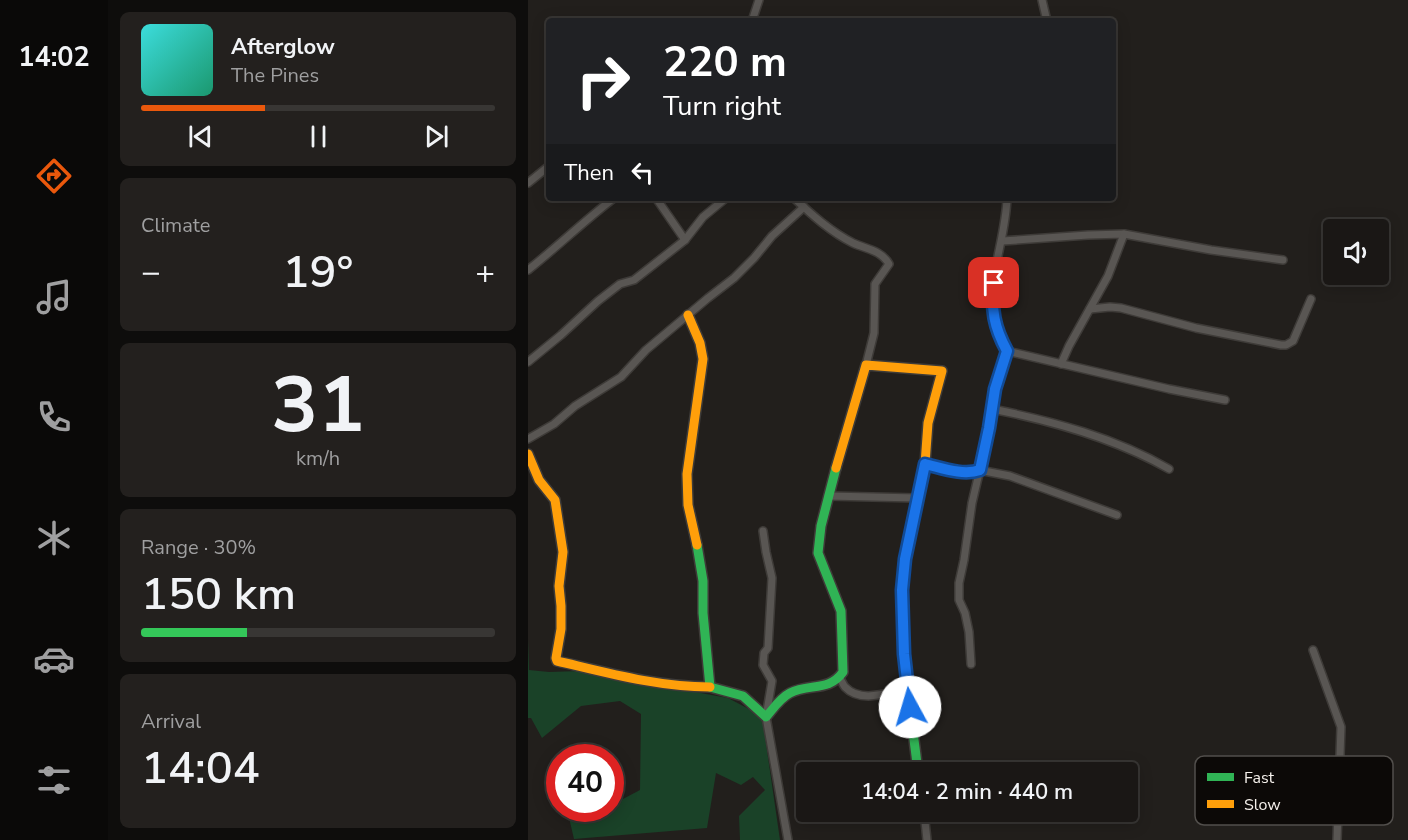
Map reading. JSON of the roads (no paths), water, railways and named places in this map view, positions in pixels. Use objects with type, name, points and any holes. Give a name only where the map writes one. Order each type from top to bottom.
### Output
[{"type":"street","points":[[753,18],[759,0]]},
{"type":"street","points":[[1042,0],[1046,18]]},
{"type":"street","points":[[528,183],[546,168]]},
{"type":"street","points":[[528,270],[610,201]]},
{"type":"street","points":[[658,201],[685,240]]},
{"type":"street","points":[[528,362],[598,301],[620,284],[634,279],[685,240],[703,217],[722,201]]},
{"type":"street","points":[[766,717],[787,694],[825,685],[840,679],[843,672],[841,611],[818,553],[821,526],[874,333],[875,284],[889,264],[874,250],[854,243],[818,221],[797,201]]},
{"type":"street","points":[[971,663],[969,632],[965,614],[958,600],[959,583],[972,502],[986,444],[995,389],[1007,351],[999,336],[992,307],[1007,214],[1007,201]]},
{"type":"street","points":[[528,440],[621,377],[646,350],[734,278],[772,236],[804,207]]},
{"type":"street","points":[[1002,241],[1124,234],[1283,260]]},
{"type":"street","points":[[1061,364],[1108,276],[1124,234]]},
{"type":"street","points":[[1090,309],[1121,308],[1196,328],[1287,345],[1293,341],[1311,299]]},
{"type":"street","points":[[688,315],[700,343],[703,359],[690,458],[686,471],[686,486],[703,580],[703,610],[710,687]]},
{"type":"street","points":[[1007,351],[1225,400]]},
{"type":"street","points":[[866,365],[942,371],[928,423],[925,464],[905,559],[902,590],[904,654],[917,762]]},
{"type":"street","points":[[992,409],[1037,418],[1077,430],[1134,452],[1169,469]]},
{"type":"street","points":[[528,454],[539,480],[555,500],[563,552],[559,586],[561,629],[557,661],[644,681],[687,687],[710,687],[743,696],[766,717]]},
{"type":"street","points":[[925,464],[954,471],[980,470],[1010,476],[1118,515]]},
{"type":"street","points":[[828,496],[918,498]]},
{"type":"street","points":[[763,531],[772,578],[768,648],[764,653],[763,665],[772,681],[766,717],[788,840]]},
{"type":"street","points":[[1312,650],[1341,727],[1340,756]]},
{"type":"street","points":[[840,679],[846,688],[859,695],[868,696],[908,689]]},
{"type":"street","points":[[925,822],[927,840]]},
{"type":"street","points":[[1337,840],[1338,825]]}]
